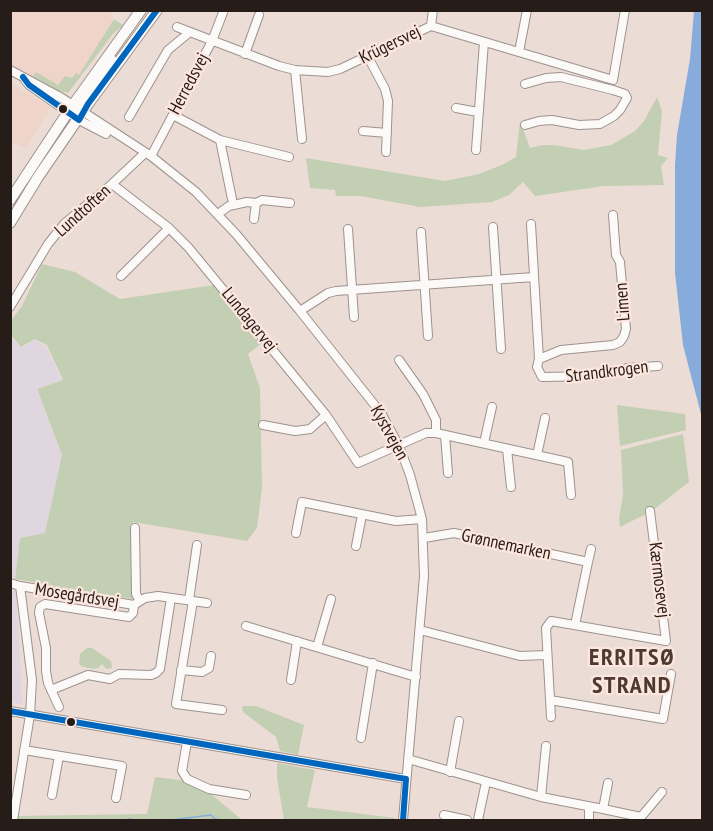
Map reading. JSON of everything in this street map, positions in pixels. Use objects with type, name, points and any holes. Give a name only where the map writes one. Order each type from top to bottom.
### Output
[{"type":"main road","points":[[10,223],[123,35],[141,10]]},
{"type":"main road","points":[[10,200],[157,10]]},
{"type":"street","name":"Herredsvej","points":[[148,155],[173,115],[212,40],[224,10]]},
{"type":"street","points":[[431,26],[433,10]]},
{"type":"street","points":[[519,52],[527,10]]},
{"type":"street","name":"Krügersvej","points":[[177,27],[245,54],[296,70],[328,72],[368,57],[431,26],[613,80],[625,10]]},
{"type":"street","points":[[245,54],[259,15]]},
{"type":"street","points":[[129,117],[168,50],[190,32]]},
{"type":"street","points":[[476,150],[484,42]]},
{"type":"street","points":[[368,57],[385,89],[388,101],[387,152]]},
{"type":"street","points":[[561,77],[562,65]]},
{"type":"street","name":"Kystvejen","points":[[10,70],[33,81],[76,112],[148,155],[194,191],[218,214],[300,311],[381,413],[399,446],[411,475],[422,519],[424,538],[420,630],[403,820]]},
{"type":"street","points":[[296,70],[302,140]]},
{"type":"street","points":[[525,84],[536,79],[561,77],[625,94],[627,98],[625,104],[614,116],[600,124],[579,125],[552,120],[525,124]]},
{"type":"street","points":[[456,108],[478,112]]},
{"type":"street","points":[[173,115],[220,140],[289,157]]},
{"type":"street","points":[[363,131],[387,133]]},
{"type":"street","points":[[220,140],[232,199]]},
{"type":"street","name":"Lundtoften","points":[[10,307],[48,244],[65,223],[148,155]]},
{"type":"street","name":"Lundagervej","points":[[112,184],[169,228],[188,247],[326,415],[358,464],[399,446]]},
{"type":"street","points":[[218,214],[229,206],[247,202],[256,203],[262,200],[290,203]]},
{"type":"street","points":[[254,219],[256,203]]},
{"type":"street","name":"Limen","points":[[539,358],[561,350],[613,345],[620,342],[624,336],[626,329],[620,262],[616,255],[613,215]]},
{"type":"street","points":[[531,224],[539,358]]},
{"type":"street","points":[[493,227],[501,350]]},
{"type":"street","points":[[121,276],[169,228]]},
{"type":"street","points":[[348,229],[354,317]]},
{"type":"street","points":[[421,232],[428,336]]},
{"type":"street","points":[[300,311],[328,293],[534,277]]},
{"type":"street","name":"Strandkrogen","points":[[539,358],[538,374],[547,378],[596,376],[627,368],[658,366]]},
{"type":"street","points":[[399,360],[423,394],[436,420],[448,472]]},
{"type":"street","points":[[484,443],[492,407]]},
{"type":"street","points":[[263,424],[295,431],[310,429],[326,415]]},
{"type":"street","points":[[537,455],[545,418]]},
{"type":"street","points":[[399,446],[426,433],[441,434],[568,462],[572,495]]},
{"type":"street","points":[[507,449],[511,487]]},
{"type":"street","points":[[296,533],[302,502],[396,521],[422,519]]},
{"type":"street","name":"Kærmosevej","points":[[547,655],[546,628],[551,621],[666,640],[650,511]]},
{"type":"street","points":[[356,546],[362,515]]},
{"type":"street","name":"Mosegårdsvej","points":[[59,707],[46,671],[46,648],[40,607],[45,604],[129,617],[137,603],[135,528]]},
{"type":"street","name":"Grønnemarken","points":[[424,538],[454,533],[588,562]]},
{"type":"street","points":[[197,545],[176,704],[222,710]]},
{"type":"street","points":[[575,626],[591,549]]},
{"type":"street","name":"Mosegårdsvej","points":[[10,584],[137,603],[158,596],[207,603]]},
{"type":"street","name":"Mosegårdsvej","points":[[13,820],[30,715],[32,680],[20,586]]},
{"type":"street","points":[[51,690],[88,675],[110,679],[119,674],[152,675],[156,673],[160,669],[171,598]]},
{"type":"street","points":[[317,647],[331,598]]},
{"type":"street","points":[[246,626],[416,677]]},
{"type":"street","points":[[420,630],[520,656],[547,655],[551,717]]},
{"type":"street","points":[[28,640],[44,639]]},
{"type":"street","points":[[291,680],[297,641]]},
{"type":"street","points":[[182,669],[202,672],[209,668],[211,656]]},
{"type":"street","points":[[361,738],[374,663]]},
{"type":"street","points":[[550,699],[663,719],[671,674]]},
{"type":"street","points":[[10,711],[406,779]]},
{"type":"street","points":[[450,772],[459,721]]},
{"type":"street","points":[[187,742],[182,771],[187,779],[209,789],[246,795]]},
{"type":"street","points":[[541,797],[546,746]]},
{"type":"street","points":[[24,750],[122,766],[116,798]]},
{"type":"street","points":[[52,795],[59,756]]},
{"type":"street","points":[[408,759],[541,797],[641,817],[662,792]]},
{"type":"street","points":[[478,820],[486,782]]},
{"type":"street","points":[[603,809],[608,783]]},
{"type":"street","points":[[589,806],[589,820]]},
{"type":"street","points":[[444,815],[467,820]]},
{"type":"shaded area","points":[[11,11],[112,11],[114,32],[81,75],[64,91],[11,71]]},
{"type":"shaded area","points":[[10,83],[51,107],[26,148],[11,142]]},
{"type":"shaded area","points":[[10,336],[21,348],[35,340],[46,346],[62,380],[36,389],[62,455],[45,533],[20,538],[15,579],[23,704],[10,702]]},
{"type":"green space","points":[[114,19],[123,25],[113,34],[68,93],[55,90],[33,76],[36,72],[58,85],[65,76],[72,78],[76,73],[79,75]]},
{"type":"green space","points":[[657,97],[662,111],[658,155],[668,158],[661,166],[664,185],[604,186],[535,196],[523,182],[509,195],[492,202],[420,207],[361,196],[336,196],[335,190],[310,188],[306,158],[445,181],[479,174],[516,157],[520,121],[530,148],[554,145],[584,150],[611,145],[635,131],[644,121]]},
{"type":"green space","points":[[42,264],[75,272],[120,299],[214,285],[262,343],[248,354],[260,388],[262,488],[257,528],[247,541],[133,522],[133,599],[15,579],[20,538],[45,533],[62,455],[37,389],[63,380],[47,345],[35,339],[21,347],[11,335],[10,322],[22,306]]},
{"type":"green space","points":[[617,405],[685,414],[686,430],[620,446]]},
{"type":"green space","points":[[683,434],[689,482],[652,511],[620,527],[619,518],[623,495],[621,450]]},
{"type":"green space","points":[[87,648],[92,648],[111,661],[112,668],[106,669],[102,664],[93,669],[81,666],[80,654]]},
{"type":"green space","points":[[242,706],[256,706],[304,725],[298,755],[280,751],[276,737],[243,712]]},
{"type":"green space","points":[[277,763],[315,770],[307,807],[395,818],[395,820],[284,820],[277,778]]},
{"type":"green space","points":[[155,777],[180,780],[211,794],[242,820],[17,820],[17,816],[147,814]]},
{"type":"water","points":[[694,11],[702,11],[702,418],[683,345],[675,273],[677,135],[690,59]]},
{"type":"waterway","points":[[171,820],[211,815],[215,819],[224,820]]},
{"type":"waterway","points":[[123,820],[133,820]]},
{"type":"waterway","points":[[146,820],[163,820]]},
{"type":"transit line","points":[[23,77],[29,85],[79,120],[88,104],[157,10]]},
{"type":"transit line","points":[[10,711],[406,779],[403,820]]},
{"type":"district","name":"ERRITSØ STRAND","points":[[632,672]]}]
